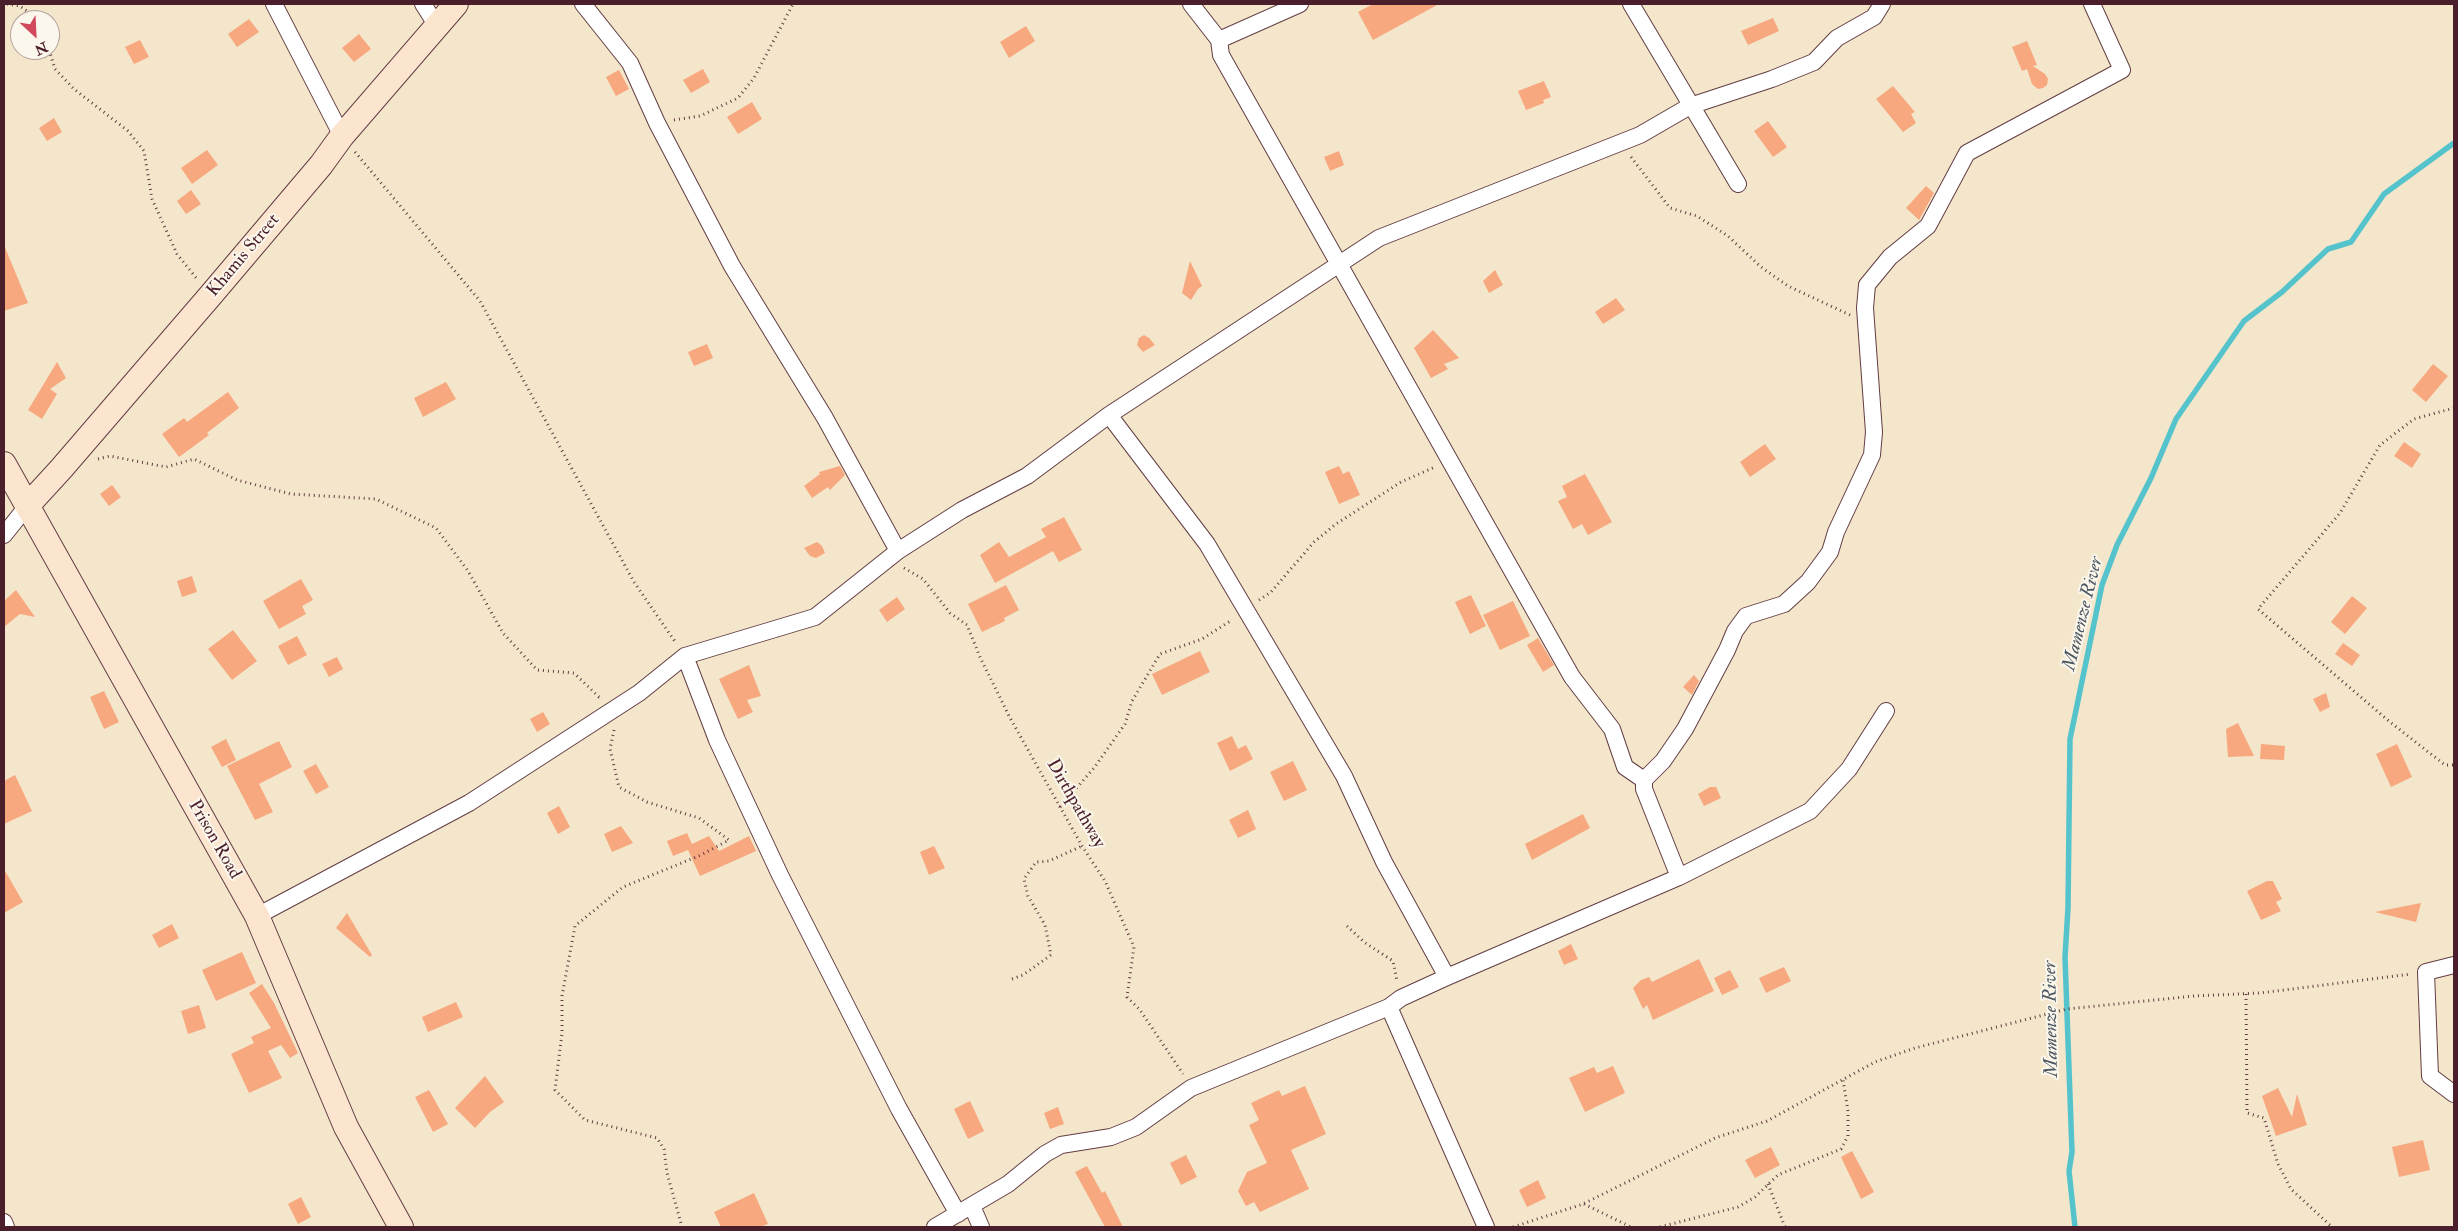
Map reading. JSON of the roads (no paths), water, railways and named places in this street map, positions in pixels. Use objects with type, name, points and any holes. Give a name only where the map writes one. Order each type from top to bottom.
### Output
[{"type":"street","points":[[274,4],[342,136]]},
{"type":"street","points":[[423,4],[437,26]]},
{"type":"street","name":"Khamis Street","points":[[28,504],[61,469],[210,296],[321,165],[342,136],[456,4]]},
{"type":"street","points":[[583,4],[630,63],[656,123],[732,266],[825,418],[893,555]]},
{"type":"street","points":[[1191,4],[1219,40],[1221,55],[1341,264],[1572,677],[1612,729],[1625,767],[1644,780]]},
{"type":"street","points":[[1219,40],[1300,4]]},
{"type":"street","points":[[1631,4],[1738,184]]},
{"type":"street","points":[[257,916],[469,803],[639,692],[685,656],[815,617],[893,555],[962,510],[1027,476],[1109,415],[1378,238],[1640,135],[1690,106],[1772,79],[1814,62],[1837,38],[1874,17],[1882,4]]},
{"type":"street","points":[[1680,877],[1644,789],[1644,780],[1664,761],[1684,729],[1723,658],[1735,631],[1746,616],[1784,604],[1808,582],[1830,552],[1836,532],[1872,455],[1874,432],[1866,323],[1866,285],[1890,257],[1928,226],[1967,153],[2122,70],[2092,4]]},
{"type":"street","points":[[1109,415],[1207,544],[1344,776],[1384,862],[1447,977]]},
{"type":"street","name":"Prison Road","points":[[4,464],[257,916],[346,1127],[401,1227]]},
{"type":"street","points":[[4,535],[28,504]]},
{"type":"street","points":[[685,656],[717,740],[780,874],[899,1108],[965,1210],[981,1227]]},
{"type":"street","points":[[935,1227],[1008,1184],[1044,1154],[1061,1145],[1111,1137],[1136,1128],[1191,1088],[1395,1003],[1447,977],[1680,877],[1810,811],[1849,769],[1886,711]]},
{"type":"street","points":[[2454,965],[2426,972],[2430,1076],[2454,1094]]},
{"type":"street","points":[[1395,1003],[1486,1227]]},
{"type":"street","points":[[4,1222],[6,1227]]},
{"type":"waterway","name":"Mamenze River","points":[[2075,1227],[2069,1171],[2072,1152],[2065,957],[2068,908],[2070,739],[2102,585],[2117,545],[2151,478],[2176,419],[2244,321],[2282,292],[2328,249],[2351,242],[2384,194],[2454,143]]}]
